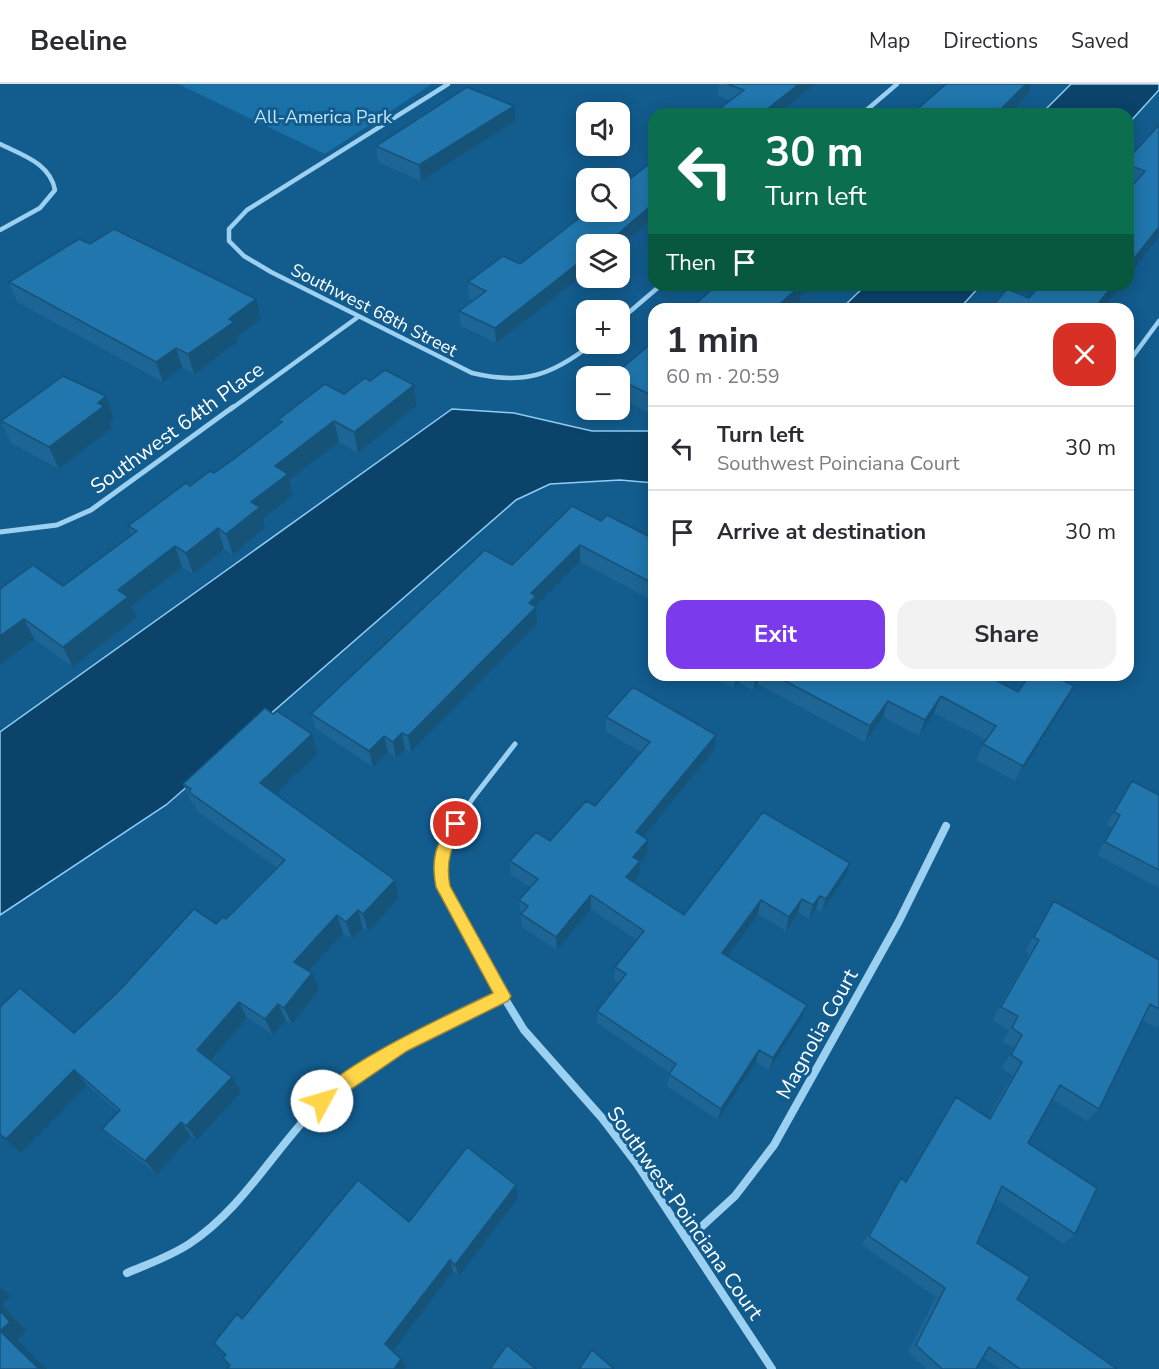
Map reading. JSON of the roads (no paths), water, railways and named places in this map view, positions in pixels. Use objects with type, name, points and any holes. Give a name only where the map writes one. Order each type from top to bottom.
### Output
[{"type":"street","name":"Southwest 68th Street","points":[[448,84],[260,201],[236,220],[227,235],[234,248],[257,264],[472,373],[507,381],[523,380],[559,369],[579,354]]},
{"type":"street","points":[[869,108],[897,84]]},
{"type":"street","points":[[0,144],[41,166],[54,178],[55,190],[53,196],[40,208],[0,230]]},
{"type":"street","points":[[630,311],[654,291]]},
{"type":"street","name":"Southwest 64th Place","points":[[0,532],[57,525],[91,510],[358,317]]},
{"type":"street","points":[[1134,355],[1159,321]]},
{"type":"street","name":"Southwest Poinciana Court","points":[[515,744],[456,824],[442,850],[440,868],[443,887],[524,1030],[616,1137],[772,1369]]},
{"type":"street","name":"Magnolia Court","points":[[687,1240],[735,1196],[774,1145],[894,929],[947,825]]},
{"type":"street","points":[[127,1273],[170,1256],[195,1240],[239,1196],[322,1101],[349,1080],[402,1045],[503,996]]},
{"type":"park label","name":"All-America Park","points":[[323,117]]}]
